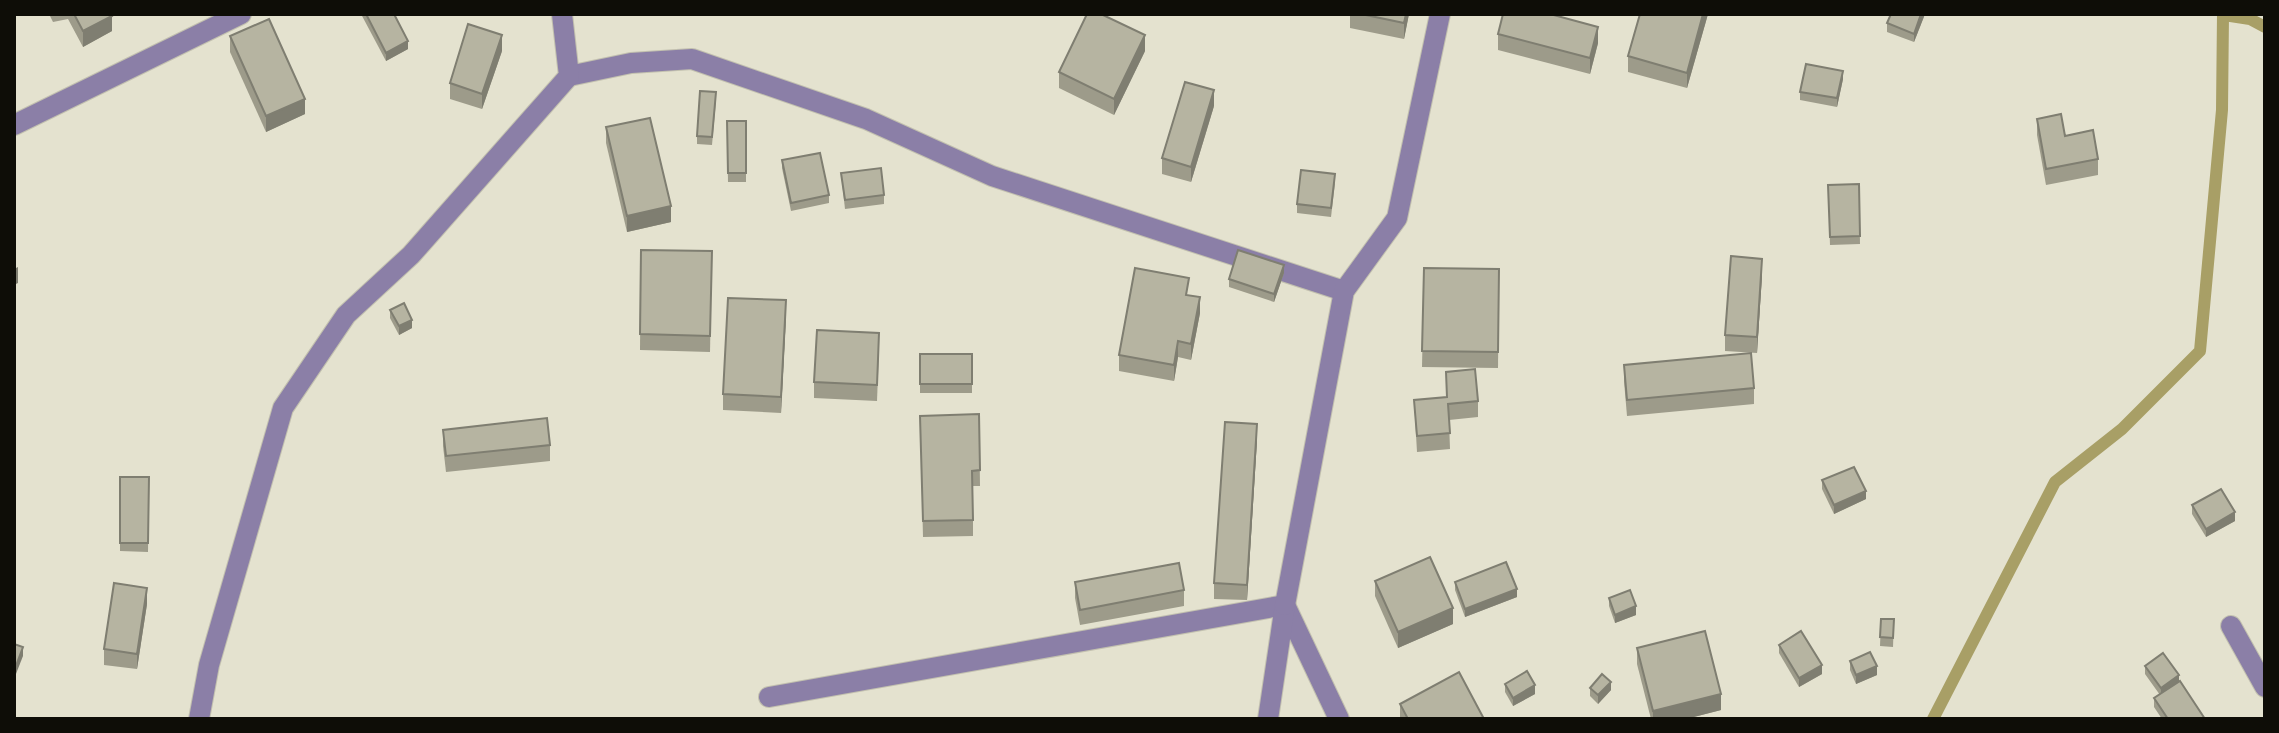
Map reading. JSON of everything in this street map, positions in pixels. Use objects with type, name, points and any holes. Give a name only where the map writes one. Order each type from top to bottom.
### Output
[{"type":"street","points":[[14,125],[241,14]]},
{"type":"street","points":[[562,14],[569,76]]},
{"type":"street","points":[[1268,719],[1285,605],[1344,291],[1397,218],[1440,14]]},
{"type":"street","points":[[199,719],[209,665],[283,408],[346,315],[411,255],[569,76],[631,63],[692,59],[866,119],[992,176],[1344,291]]},
{"type":"street","points":[[769,697],[1285,605]]},
{"type":"street","points":[[1285,605],[1339,719]]},
{"type":"street","points":[[2231,626],[2265,687]]},
{"type":"building","points":[[74,14],[111,14],[112,16],[83,31]]},
{"type":"building","points":[[366,14],[394,14],[408,41],[386,53]]},
{"type":"building","points":[[1087,14],[1101,14],[1145,35],[1114,99],[1059,72]]},
{"type":"building","points":[[1361,14],[1406,14],[1404,23]]},
{"type":"building","points":[[1503,14],[1550,14],[1598,27],[1590,58],[1498,34]]},
{"type":"building","points":[[1640,14],[1703,14],[1687,73],[1628,56]]},
{"type":"building","points":[[1891,14],[1921,14],[1914,34],[1887,23]]},
{"type":"building","points":[[269,19],[305,99],[266,116],[230,36]]},
{"type":"building","points":[[468,24],[502,35],[482,94],[450,83]]},
{"type":"building","points":[[1806,64],[1843,71],[1837,98],[1800,92]]},
{"type":"building","points":[[1185,82],[1214,90],[1191,167],[1162,158]]},
{"type":"building","points":[[700,91],[716,92],[712,137],[697,136]]},
{"type":"building","points":[[2061,114],[2065,136],[2093,130],[2098,159],[2046,169],[2037,119]]},
{"type":"building","points":[[650,118],[671,206],[627,216],[606,127]]},
{"type":"building","points":[[727,121],[746,121],[746,173],[728,173]]},
{"type":"building","points":[[820,153],[829,195],[791,203],[782,160]]},
{"type":"building","points":[[881,168],[884,195],[845,200],[841,173]]},
{"type":"building","points":[[1301,170],[1335,174],[1331,208],[1297,204]]},
{"type":"building","points":[[1859,184],[1860,236],[1830,237],[1828,185]]},
{"type":"building","points":[[641,250],[712,251],[710,336],[640,334]]},
{"type":"building","points":[[1238,250],[1284,265],[1274,294],[1229,279]]},
{"type":"building","points":[[1731,256],[1762,259],[1757,337],[1725,335]]},
{"type":"building","points":[[1135,268],[1189,278],[1186,295],[1200,297],[1191,344],[1178,341],[1174,365],[1119,355]]},
{"type":"building","points":[[1424,268],[1499,269],[1498,352],[1422,351]]},
{"type":"building","points":[[728,298],[786,300],[781,397],[723,394]]},
{"type":"building","points":[[404,303],[412,320],[399,326],[390,310]]},
{"type":"building","points":[[817,330],[879,333],[877,385],[814,382]]},
{"type":"building","points":[[1751,353],[1754,388],[1627,400],[1624,365]]},
{"type":"building","points":[[920,354],[972,354],[972,384],[920,384]]},
{"type":"building","points":[[1475,369],[1478,401],[1448,404],[1450,433],[1417,436],[1414,400],[1447,397],[1446,372]]},
{"type":"building","points":[[979,414],[980,470],[972,471],[973,520],[923,521],[920,416]]},
{"type":"building","points":[[547,418],[550,445],[446,456],[443,430]]},
{"type":"building","points":[[1225,422],[1257,424],[1247,585],[1214,583]]},
{"type":"building","points":[[1854,467],[1866,491],[1834,505],[1822,480]]},
{"type":"building","points":[[120,477],[149,477],[148,543],[120,543]]},
{"type":"building","points":[[2221,489],[2235,512],[2206,529],[2192,505]]},
{"type":"building","points":[[1430,557],[1453,608],[1398,632],[1375,581]]},
{"type":"building","points":[[1506,562],[1517,589],[1465,609],[1455,582]]},
{"type":"building","points":[[1179,563],[1184,590],[1080,610],[1075,582]]},
{"type":"building","points":[[114,583],[147,588],[137,654],[104,649]]},
{"type":"building","points":[[1630,590],[1636,606],[1615,615],[1609,598]]},
{"type":"building","points":[[1881,619],[1894,619],[1893,638],[1880,637]]},
{"type":"building","points":[[1705,631],[1721,694],[1653,711],[1637,648]]},
{"type":"building","points":[[1801,631],[1822,665],[1799,678],[1779,645]]},
{"type":"building","points":[[14,644],[23,647],[14,671]]},
{"type":"building","points":[[1870,652],[1877,666],[1856,675],[1850,661]]},
{"type":"building","points":[[2163,653],[2179,675],[2161,688],[2145,666]]},
{"type":"building","points":[[1527,671],[1535,685],[1513,698],[1505,684]]},
{"type":"building","points":[[1459,672],[1484,719],[1408,719],[1400,704]]},
{"type":"building","points":[[1602,674],[1611,682],[1598,695],[1590,688]]},
{"type":"building","points":[[2180,681],[2205,719],[2168,719],[2154,698]]},
{"type":"waterway","points":[[1933,719],[2055,482],[2122,429],[2200,351],[2222,110],[2223,14]]},
{"type":"waterway","points":[[2224,15],[2250,19],[2265,27]]}]
